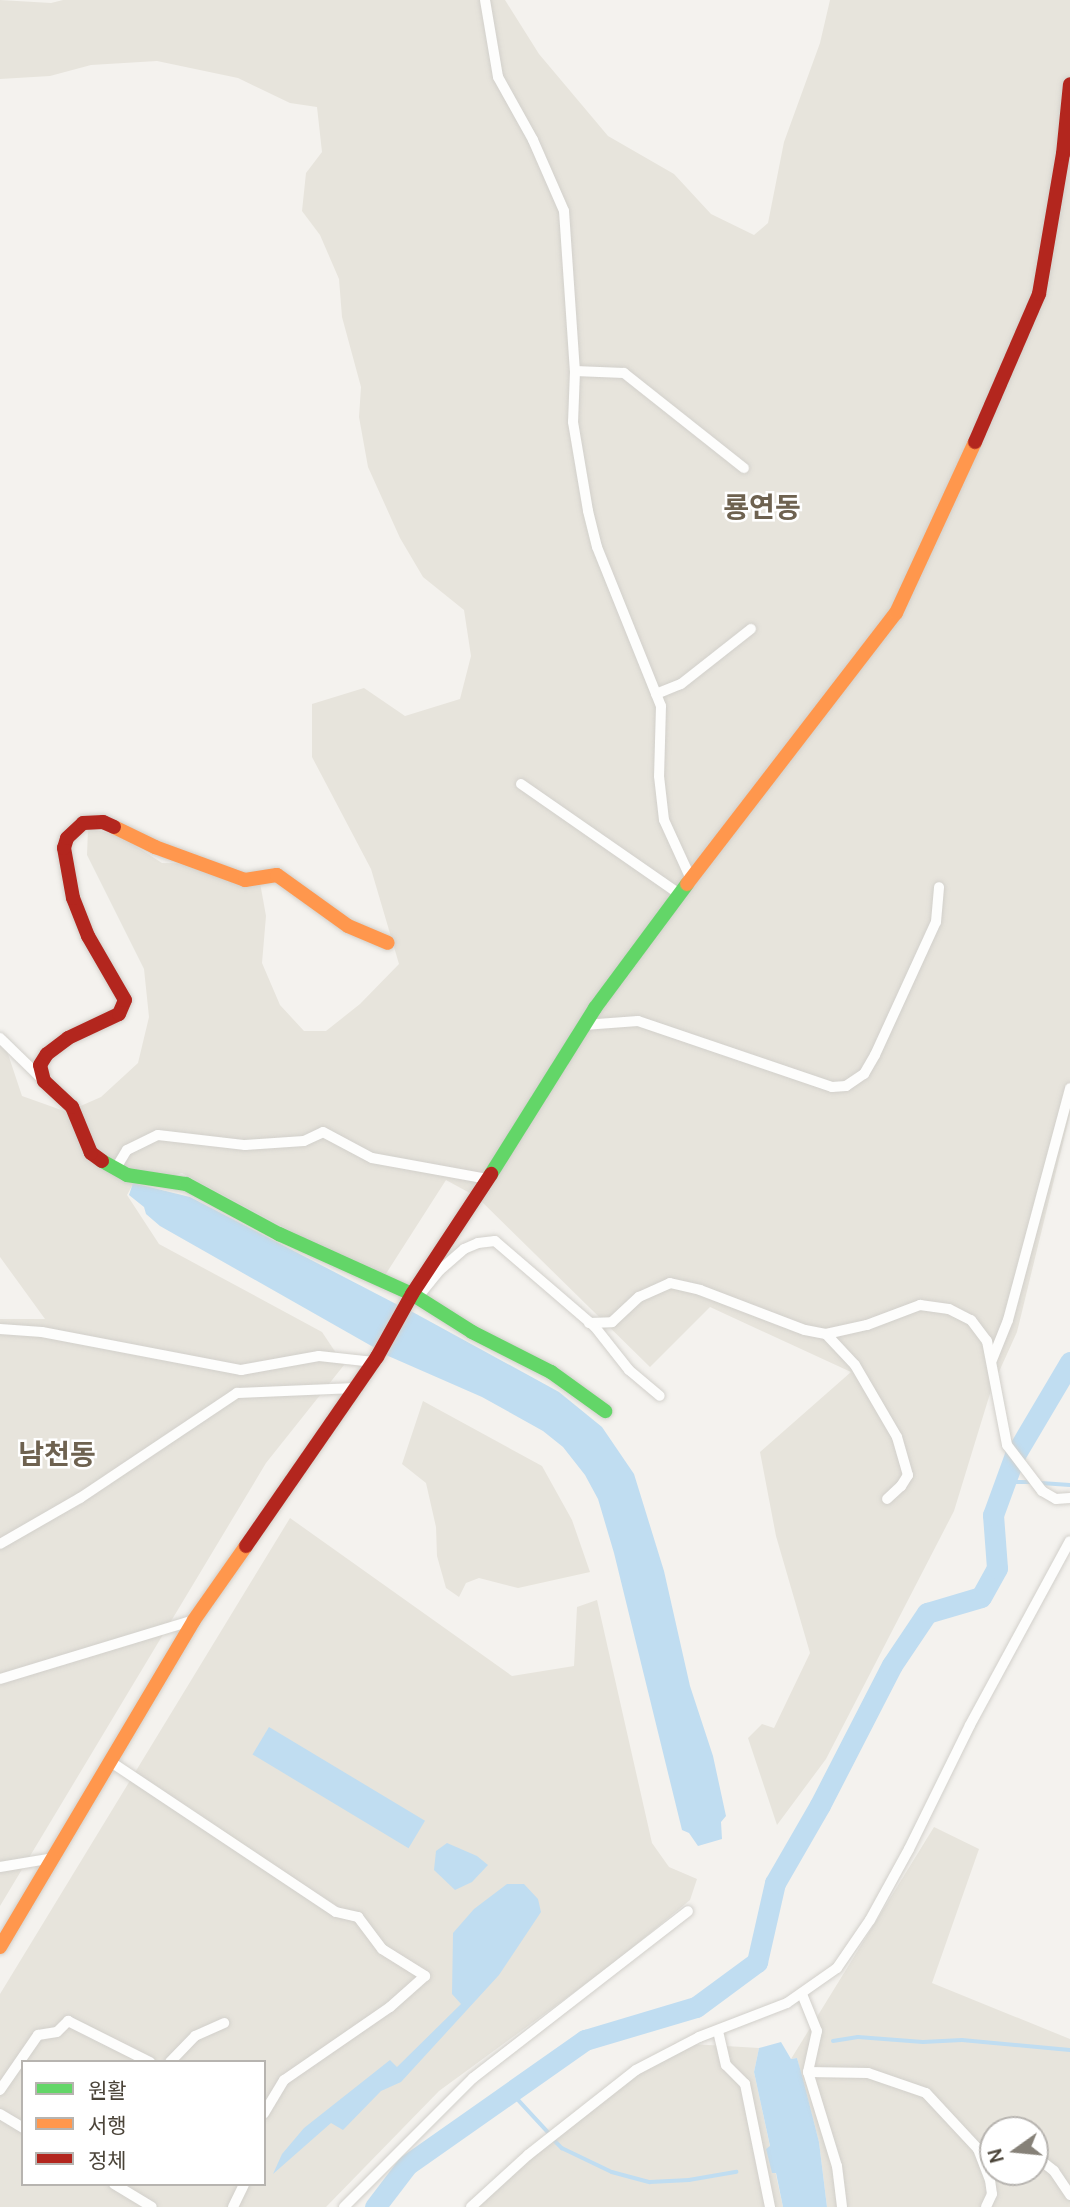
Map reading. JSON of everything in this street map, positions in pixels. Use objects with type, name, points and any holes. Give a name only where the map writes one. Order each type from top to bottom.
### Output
[{"type":"main road","points":[[0,1947],[194,1620],[376,1359],[584,1025],[679,894],[896,613],[919,568],[1039,294],[1061,166],[1070,84]]},
{"type":"main road","points":[[388,943],[348,926],[277,875],[245,880],[155,847],[103,822],[83,823],[67,838],[64,848],[73,898],[89,936],[125,1000],[119,1014],[68,1038],[47,1054],[40,1065],[44,1081],[72,1107],[91,1153],[127,1175],[186,1184],[279,1234],[412,1298],[551,1372],[605,1411]]},
{"type":"street","points":[[485,0],[498,76],[533,140],[564,211],[575,371],[573,422],[597,547],[656,694],[662,721],[659,776],[664,820],[691,879]]},
{"type":"street","points":[[575,371],[624,373],[744,468]]},
{"type":"street","points":[[656,694],[681,684],[751,629]]},
{"type":"street","points":[[521,784],[679,894]]},
{"type":"street","points":[[584,1025],[638,1021],[832,1087],[846,1086],[864,1073],[875,1055],[936,922],[939,887]]},
{"type":"street","points":[[0,1038],[44,1081]]},
{"type":"street","points":[[992,1360],[1008,1320],[1070,1088]]},
{"type":"street","points":[[116,1168],[127,1150],[158,1135],[245,1144],[304,1141],[323,1132],[372,1158],[487,1179]]},
{"type":"street","points":[[412,1298],[464,1249],[478,1243],[495,1241],[589,1323],[629,1370],[660,1396]]},
{"type":"street","points":[[589,1323],[612,1322],[639,1297],[670,1283],[700,1290],[805,1330],[826,1334],[867,1325],[920,1305],[950,1310],[980,1328],[987,1340],[1007,1445],[1042,1491],[1056,1499],[1070,1498]]},
{"type":"street","points":[[0,1329],[42,1332],[241,1370],[319,1356],[376,1359]]},
{"type":"street","points":[[826,1334],[855,1365],[897,1437],[908,1475],[887,1499]]},
{"type":"street","points":[[237,1393],[241,1370]]},
{"type":"street","points":[[0,1544],[80,1498],[237,1393],[356,1388]]},
{"type":"street","points":[[471,2207],[528,2155],[636,2070],[683,2045],[803,1994],[837,1968],[870,1920],[970,1725],[1070,1541]]},
{"type":"street","points":[[0,1679],[194,1620]]},
{"type":"street","points":[[111,1762],[335,1912],[358,1917],[382,1949],[425,1976],[390,2007],[284,2080],[266,2110]]},
{"type":"street","points":[[0,1867],[54,1858]]},
{"type":"street","points":[[344,2207],[473,2078],[688,1911]]},
{"type":"street","points":[[803,1994],[817,2031],[808,2071],[837,2166],[842,2207]]},
{"type":"street","points":[[0,2090],[38,2035],[57,2032],[68,2021],[146,2060]]},
{"type":"street","points":[[172,2060],[195,2036],[224,2023]]},
{"type":"street","points":[[718,2031],[726,2065],[745,2084],[769,2207]]},
{"type":"street","points":[[808,2071],[868,2073],[926,2093],[978,2149],[990,2180],[992,2194],[986,2207]]},
{"type":"street","points":[[0,2114],[21,2127]]},
{"type":"street","points":[[1049,2167],[1070,2195]]},
{"type":"street","points":[[117,2186],[152,2207]]},
{"type":"street","points":[[233,2207],[243,2186]]},
{"type":"shaded area","points":[[0,0],[51,3],[63,0],[505,0],[539,54],[608,136],[674,174],[711,214],[754,235],[768,223],[784,142],[820,43],[830,0],[1070,0],[1070,1114],[1017,1332],[992,1387],[954,1511],[826,1759],[777,1825],[748,1738],[762,1724],[774,1728],[810,1653],[776,1536],[760,1452],[851,1372],[710,1307],[650,1367],[477,1197],[446,1180],[382,1280],[182,1173],[132,1186],[127,1195],[159,1244],[322,1332],[344,1365],[266,1463],[0,1906],[0,1319],[45,1319],[0,1257],[0,1044],[6,1048],[22,1096],[67,1112],[101,1097],[138,1063],[149,1017],[144,969],[87,855],[88,829],[117,834],[162,863],[219,864],[259,877],[266,916],[262,963],[280,1005],[304,1031],[326,1031],[360,1004],[399,964],[371,869],[312,757],[312,704],[364,688],[405,716],[460,699],[471,656],[464,610],[423,577],[400,538],[368,467],[359,417],[361,387],[342,317],[339,279],[320,235],[302,211],[306,173],[322,152],[317,107],[290,103],[238,78],[157,61],[91,65],[50,76],[0,79]]},
{"type":"shaded area","points":[[423,1401],[542,1466],[572,1520],[590,1572],[518,1588],[479,1578],[466,1583],[459,1597],[446,1588],[437,1556],[436,1527],[426,1483],[402,1464]]},
{"type":"shaded area","points":[[290,1518],[512,1676],[574,1666],[577,1607],[597,1600],[652,1843],[669,1867],[697,1879],[690,1900],[610,1966],[439,2091],[326,2207],[0,2207],[0,1994]]},
{"type":"shaded area","points":[[934,1827],[979,1849],[932,1983],[1070,2039],[1070,2207],[827,2207],[819,2142],[797,2058],[791,2059]]},
{"type":"shaded area","points":[[675,2043],[759,2048],[754,2072],[783,2207],[477,2207],[523,2152]]},
{"type":"water","points":[[133,1183],[190,1197],[398,1305],[375,1348],[160,1226],[146,1214],[144,1207],[129,1195]]},
{"type":"water","points":[[409,1310],[559,1392],[602,1427],[634,1474],[664,1571],[690,1686],[713,1756],[726,1816],[721,1822],[722,1839],[698,1846],[689,1833],[682,1830],[614,1553],[598,1499],[585,1475],[563,1447],[543,1431],[482,1397],[386,1355]]},
{"type":"water","points":[[269,1727],[425,1821],[409,1848],[253,1754]]},
{"type":"water","points":[[447,1843],[477,1856],[488,1865],[472,1882],[455,1890],[434,1870],[436,1851]]},
{"type":"water","points":[[507,1884],[524,1884],[538,1899],[541,1912],[499,1975],[401,2082],[381,2091],[343,2130],[331,2123],[273,2174],[282,2154],[304,2128],[390,2060],[397,2067],[461,2004],[452,1994],[453,1933],[474,1909]]},
{"type":"water","points":[[781,2042],[791,2059],[797,2058],[803,2079],[819,2142],[827,2207],[783,2207],[776,2173],[772,2173],[766,2149],[770,2146],[754,2072],[759,2048]]},
{"type":"waterway","points":[[375,2207],[407,2165],[585,2040],[696,2007],[757,1962],[775,1883],[820,1805],[892,1665],[927,1613],[981,1597],[997,1568],[993,1515],[1015,1455],[1070,1362]]},
{"type":"waterway","points":[[1005,1482],[1033,1482]]},
{"type":"waterway","points":[[1041,1483],[1070,1485]]},
{"type":"waterway","points":[[833,2041],[858,2037],[923,2042],[962,2040],[1070,2050]]},
{"type":"waterway","points":[[511,2092],[549,2133]]},
{"type":"waterway","points":[[555,2141],[562,2148],[612,2172],[650,2182],[689,2180],[736,2172]]},
{"type":"traffic: fast","points":[[491,1174],[595,1008],[687,884]]},
{"type":"traffic: fast","points":[[102,1161],[127,1175],[186,1184],[279,1234],[412,1294],[472,1332],[551,1372],[605,1411]]},
{"type":"traffic: slow","points":[[687,884],[896,613],[975,442]]},
{"type":"traffic: slow","points":[[114,827],[155,847],[245,880],[277,875],[348,926],[388,943]]},
{"type":"traffic: slow","points":[[0,1947],[194,1620],[246,1546]]},
{"type":"traffic: jam","points":[[975,442],[1039,294],[1063,154],[1070,84]]},
{"type":"traffic: jam","points":[[102,1161],[91,1153],[72,1107],[44,1081],[40,1065],[47,1054],[68,1038],[119,1014],[125,1000],[88,936],[73,898],[64,848],[67,838],[83,823],[103,822],[114,827]]},
{"type":"traffic: jam","points":[[246,1546],[377,1357],[412,1294],[491,1174]]},
{"type":"district","name":"룡연동","points":[[762,506]]},
{"type":"district","name":"남천동","points":[[57,1453]]}]
